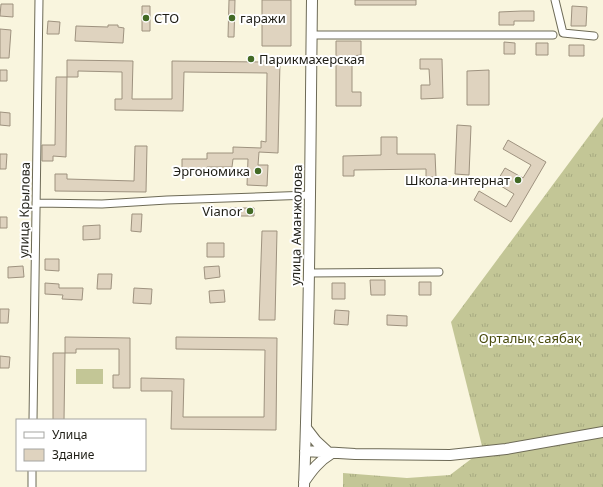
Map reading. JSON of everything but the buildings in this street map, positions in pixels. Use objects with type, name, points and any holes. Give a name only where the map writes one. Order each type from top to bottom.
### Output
[{"type":"main road","name":"улица Аманжолова","points":[[304,485],[310,195],[312,0]]},
{"type":"main road","points":[[306,428],[316,441],[330,453]]},
{"type":"main road","points":[[305,451],[330,453],[450,455],[506,449],[603,432]]},
{"type":"main road","points":[[304,485],[311,471],[330,453]]},
{"type":"street","name":"улица Крылова","points":[[33,419],[39,0]]},
{"type":"street","points":[[555,0],[563,33],[594,36]]},
{"type":"street","points":[[312,35],[553,35]]},
{"type":"street","points":[[36,203],[102,204],[310,195]]},
{"type":"street","points":[[308,273],[439,272]]},
{"type":"street","points":[[32,471],[32,487]]},
{"type":"green space","name":"Орталық саябақ","points":[[603,117],[603,487],[343,487],[343,473],[407,478],[450,475],[483,450],[451,322]]},
{"type":"green space","points":[[76,369],[103,369],[103,384],[76,384]]},
{"type":"place","name":"СТО","points":[[146,18]]},
{"type":"place","name":"гаражи","points":[[232,18]]},
{"type":"place","name":"Парикмахерская","points":[[251,59]]},
{"type":"place","name":"Эргономика","points":[[258,171]]},
{"type":"place","name":"Школа-интернат","points":[[518,180]]},
{"type":"place","name":"Vianor","points":[[250,211]]}]
